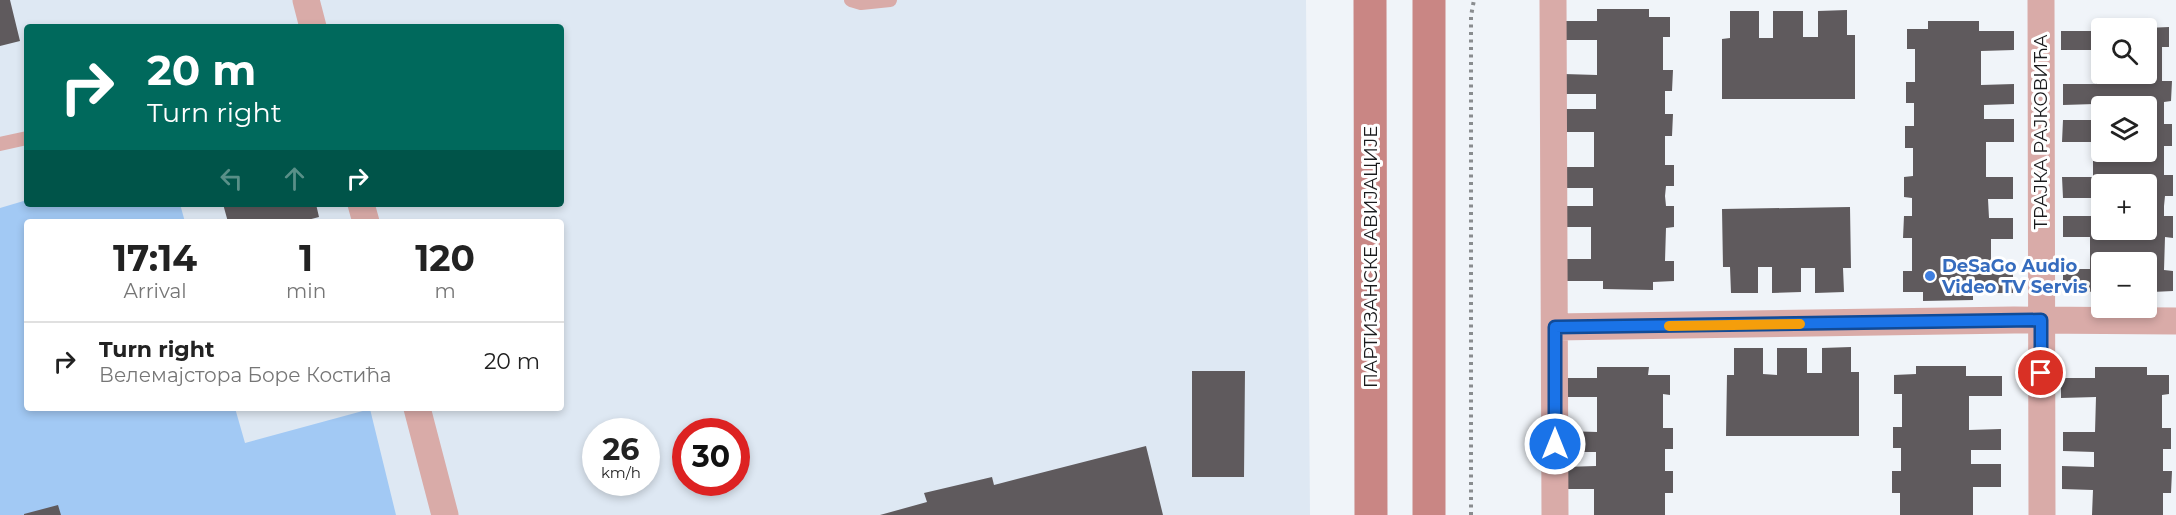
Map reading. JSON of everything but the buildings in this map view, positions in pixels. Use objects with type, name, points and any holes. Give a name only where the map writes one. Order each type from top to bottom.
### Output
[{"type":"main road","name":"ПАРТИЗАНСКЕ АВИЈАЦИЈЕ","points":[[1370,0],[1371,515]]},
{"type":"main road","points":[[1429,0],[1430,515]]},
{"type":"street","points":[[306,0],[312,24]]},
{"type":"street","points":[[1552,0],[1555,515]]},
{"type":"street","name":"ТРАЈКА РАЈКОВИЋА","points":[[2042,0],[2042,515]]},
{"type":"street","points":[[1555,327],[2041,320],[2176,321]]},
{"type":"street","points":[[418,411],[445,515]]},
{"type":"lane","points":[[851,0],[861,3],[890,0]]},
{"type":"lane","points":[[0,144],[24,139]]},
{"type":"path","points":[[1471,515],[1471,16],[1474,0]]},
{"type":"shaded area","points":[[0,0],[1306,0],[1310,515],[0,515]]},
{"type":"shaded area","points":[[24,201],[24,207],[181,207],[184,219],[24,219],[24,411],[236,411],[245,443],[363,411],[370,411],[396,515],[0,515],[0,208]]},
{"type":"slow traffic","points":[[1669,326],[1800,324]]},
{"type":"place","name":"DeSaGo Audio Video TV Servis","points":[[1930,276]]},
{"type":"route","points":[[1555,444],[1555,327],[2041,320],[2041,373]]}]
